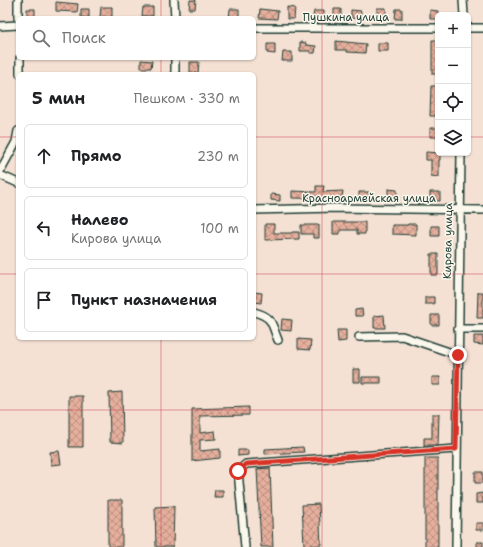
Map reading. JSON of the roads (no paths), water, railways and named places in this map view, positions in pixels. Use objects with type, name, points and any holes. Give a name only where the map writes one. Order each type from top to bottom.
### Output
[{"type":"street","points":[[18,0],[18,16]]},
{"type":"street","points":[[174,0],[175,16]]},
{"type":"street","points":[[464,0],[464,12]]},
{"type":"street","points":[[0,26],[16,25]]},
{"type":"street","name":"Пушкина улица","points":[[256,28],[435,28]]},
{"type":"street","points":[[471,28],[483,28]]},
{"type":"street","points":[[20,60],[20,72]]},
{"type":"street","points":[[175,60],[175,72]]},
{"type":"street","points":[[0,171],[16,142]]},
{"type":"street","name":"Кирова улица","points":[[456,547],[456,449],[461,156]]},
{"type":"street","points":[[0,175],[16,182]]},
{"type":"street","name":"Красноармейская улица","points":[[256,210],[335,208],[483,210]]},
{"type":"street","points":[[256,313],[270,319],[278,340]]},
{"type":"street","points":[[458,329],[483,329]]},
{"type":"street","points":[[359,337],[402,336],[458,355]]},
{"type":"street","points":[[245,547],[238,471],[246,464],[456,449]]}]
